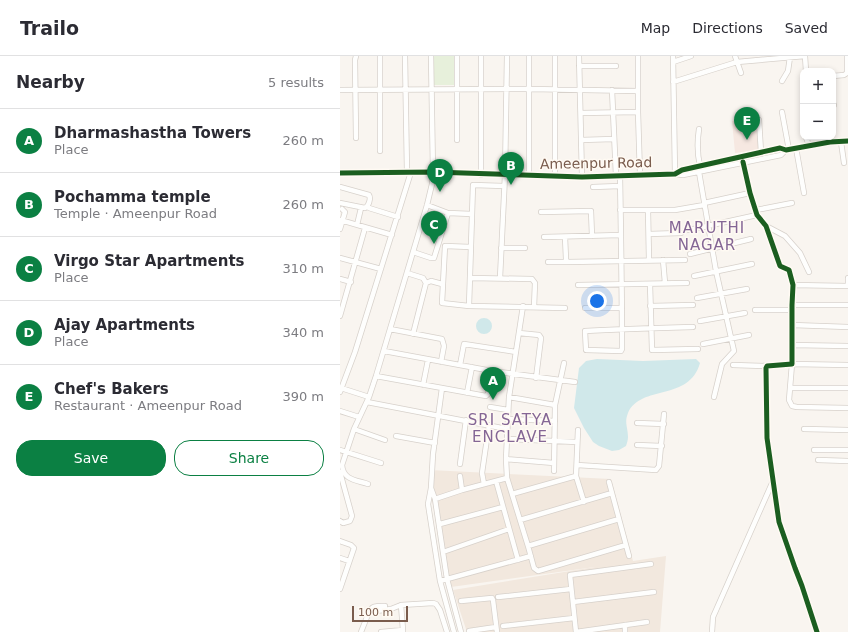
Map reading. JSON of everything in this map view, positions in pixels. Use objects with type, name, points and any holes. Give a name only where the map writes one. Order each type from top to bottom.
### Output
[{"type":"street","points":[[356,56],[356,138]]},
{"type":"street","points":[[380,56],[380,151]]},
{"type":"street","points":[[369,397],[340,390],[398,217],[409,172],[405,56]]},
{"type":"street","points":[[340,521],[343,523],[350,521],[352,518],[342,488],[345,478],[342,465],[354,429],[369,397],[376,376],[427,206],[432,184],[431,56]]},
{"type":"street","points":[[457,56],[457,140]]},
{"type":"street","points":[[481,56],[481,175]]},
{"type":"street","points":[[500,278],[505,175],[507,56]]},
{"type":"street","points":[[529,56],[529,175]]},
{"type":"street","points":[[555,56],[555,176]]},
{"type":"street","points":[[579,56],[582,177]]},
{"type":"street","points":[[638,56],[640,175]]},
{"type":"street","points":[[673,56],[675,174],[683,175],[780,155],[788,150],[782,112]]},
{"type":"street","points":[[673,62],[691,56]]},
{"type":"street","points":[[735,56],[741,73]]},
{"type":"street","points":[[673,82],[737,62],[805,56],[806,68]]},
{"type":"street","points":[[836,76],[844,75],[847,73],[847,56]]},
{"type":"street","points":[[782,81],[788,71],[790,57]]},
{"type":"street","points":[[579,66],[616,66]]},
{"type":"street","points":[[340,90],[530,89],[638,91]]},
{"type":"street","points":[[612,90],[614,139],[620,186],[622,285],[622,308],[622,329],[622,349],[620,351],[586,350],[585,330],[622,329],[651,328],[694,326]]},
{"type":"street","points":[[580,113],[638,112]]},
{"type":"street","points":[[758,159],[759,120]]},
{"type":"street","points":[[699,129],[697,146],[700,166]]},
{"type":"street","points":[[581,140],[614,139]]},
{"type":"street","points":[[807,140],[809,146]]},
{"type":"street","name":"Ameenpur Road","points":[[340,173],[433,172],[481,175],[582,177],[675,174],[682,170],[759,152],[780,148],[788,150],[848,141]]},
{"type":"street","points":[[841,142],[844,163]]},
{"type":"street","points":[[796,148],[804,193]]},
{"type":"street","points":[[743,162],[757,215],[766,226],[780,266],[789,270],[793,285],[792,364],[790,388],[790,400],[792,406],[848,408]]},
{"type":"street","points":[[699,172],[716,271],[734,351],[722,364],[714,397]]},
{"type":"street","points":[[469,306],[473,174]]},
{"type":"street","points":[[473,185],[504,186]]},
{"type":"street","points":[[593,187],[620,186]]},
{"type":"street","points":[[340,187],[369,194],[370,197],[367,207],[365,208],[340,203]]},
{"type":"street","points":[[620,210],[675,210],[750,193]]},
{"type":"street","points":[[756,210],[792,203]]},
{"type":"street","points":[[427,206],[448,213],[472,214]]},
{"type":"street","points":[[356,225],[361,208]]},
{"type":"street","points":[[369,208],[398,217]]},
{"type":"street","points":[[340,229],[341,221],[345,212],[342,209]]},
{"type":"street","points":[[648,210],[649,260]]},
{"type":"street","points":[[541,212],[591,211],[592,236]]},
{"type":"street","points":[[413,252],[434,258],[448,213]]},
{"type":"street","points":[[689,230],[757,215]]},
{"type":"street","points":[[341,221],[392,235]]},
{"type":"street","points":[[766,226],[786,236],[800,253],[809,272]]},
{"type":"street","points":[[340,316],[343,299],[351,282],[364,228]]},
{"type":"street","points":[[649,234],[682,234]]},
{"type":"street","points":[[544,237],[621,235]]},
{"type":"street","points":[[565,237],[567,262]]},
{"type":"street","points":[[690,254],[751,239]]},
{"type":"street","points":[[471,247],[445,246],[442,303],[469,306],[565,308]]},
{"type":"street","points":[[501,248],[525,248]]},
{"type":"street","points":[[340,258],[381,269]]},
{"type":"street","points":[[663,260],[665,283]]},
{"type":"street","points":[[548,262],[685,260]]},
{"type":"street","points":[[694,276],[752,264]]},
{"type":"street","points":[[407,273],[423,278],[426,283],[412,334]]},
{"type":"street","points":[[470,278],[532,279],[535,283],[534,307]]},
{"type":"street","points":[[793,285],[848,286],[848,278]]},
{"type":"street","points":[[340,279],[351,282]]},
{"type":"street","points":[[426,283],[431,281],[442,284]]},
{"type":"street","points":[[578,286],[687,283]]},
{"type":"street","points":[[650,284],[651,349],[698,349]]},
{"type":"street","points":[[697,298],[747,289]]},
{"type":"street","points":[[650,306],[693,305]]},
{"type":"street","points":[[755,310],[848,305]]},
{"type":"street","points":[[523,306],[509,397],[506,459],[507,478],[534,568],[538,572],[626,545]]},
{"type":"street","points":[[585,308],[622,308]]},
{"type":"street","points":[[700,321],[745,313]]},
{"type":"street","points":[[792,325],[848,327]]},
{"type":"street","points":[[390,329],[442,339],[444,346],[441,362]]},
{"type":"street","points":[[519,333],[539,335],[541,338],[536,378]]},
{"type":"street","points":[[702,344],[749,336]]},
{"type":"street","points":[[460,365],[464,344],[516,352]]},
{"type":"street","points":[[792,345],[848,346]]},
{"type":"street","points":[[384,351],[492,371],[575,382]]},
{"type":"street","points":[[423,385],[428,360]]},
{"type":"street","points":[[554,471],[555,405],[564,363]]},
{"type":"street","points":[[733,365],[848,365]]},
{"type":"street","points":[[767,366],[767,438],[779,522],[817,632]]},
{"type":"street","points":[[468,393],[472,367]]},
{"type":"street","points":[[376,376],[486,396],[488,394],[492,371]]},
{"type":"street","points":[[442,388],[428,504],[440,581],[454,632]]},
{"type":"street","points":[[790,388],[848,388]]},
{"type":"street","points":[[509,397],[555,405]]},
{"type":"street","points":[[366,402],[507,429]]},
{"type":"street","points":[[490,407],[508,410]]},
{"type":"street","points":[[340,411],[359,417]]},
{"type":"street","points":[[577,465],[656,470],[660,466],[664,414]]},
{"type":"street","points":[[508,418],[555,421]]},
{"type":"street","points":[[460,464],[466,420]]},
{"type":"street","points":[[637,423],[664,424]]},
{"type":"street","points":[[484,484],[482,473],[488,426]]},
{"type":"street","points":[[354,429],[385,440]]},
{"type":"street","points":[[804,429],[848,430]]},
{"type":"street","points":[[578,430],[576,476],[584,502]]},
{"type":"street","points":[[396,436],[435,443]]},
{"type":"street","points":[[507,439],[577,442]]},
{"type":"street","points":[[637,445],[662,446]]},
{"type":"street","points":[[340,450],[380,463]]},
{"type":"street","points":[[814,450],[848,450]]},
{"type":"street","points":[[506,459],[554,463]]},
{"type":"street","points":[[818,460],[848,461]]},
{"type":"street","points":[[340,472],[345,478],[368,484]]},
{"type":"street","points":[[460,476],[462,490]]},
{"type":"street","points":[[512,494],[576,476]]},
{"type":"street","points":[[435,499],[507,478]]},
{"type":"street","points":[[496,481],[518,560]]},
{"type":"street","points":[[712,632],[713,618],[773,481]]},
{"type":"street","points":[[609,482],[629,556]]},
{"type":"street","points":[[431,488],[435,499],[440,524],[447,579],[461,632]]},
{"type":"street","points":[[520,520],[612,493]]},
{"type":"street","points":[[440,524],[503,507]]},
{"type":"street","points":[[528,546],[619,519]]},
{"type":"street","points":[[443,552],[509,529]]},
{"type":"street","points":[[340,541],[353,547],[342,578],[340,589]]},
{"type":"street","points":[[440,581],[531,556]]},
{"type":"street","points":[[340,558],[349,561]]},
{"type":"street","points":[[647,622],[576,632],[570,575],[651,564]]},
{"type":"street","points":[[498,597],[571,589]]},
{"type":"street","points":[[573,602],[654,592]]},
{"type":"street","points":[[461,601],[492,598],[493,600],[497,630],[469,630]]},
{"type":"street","points":[[369,612],[391,609],[401,605],[426,603],[436,604],[440,610],[447,632]]},
{"type":"street","points":[[381,632],[403,631],[401,605]]},
{"type":"street","points":[[360,632],[372,607],[385,606]]},
{"type":"street","points":[[503,626],[574,618]]},
{"type":"street","points":[[625,625],[625,632]]},
{"type":"shaded area","points":[[755,118],[759,150],[735,153],[732,121]]},
{"type":"shaded area","points":[[430,470],[611,479],[633,561],[666,556],[660,632],[467,632],[453,590],[595,567],[451,587],[431,496]]},
{"type":"green space","points":[[434,56],[455,56],[455,85],[434,85]]},
{"type":"water","points":[[484,318],[491,323],[492,326],[487,333],[484,334],[477,329],[476,326],[481,319]]},
{"type":"water","points":[[597,359],[643,361],[696,359],[700,363],[694,375],[686,383],[676,388],[643,398],[634,404],[627,416],[626,422],[628,440],[626,446],[619,450],[612,451],[593,442],[574,408],[579,368],[586,361]]},
{"type":"cycle path","points":[[340,173],[433,172],[582,177],[675,174],[682,170],[780,148],[786,150],[830,142],[848,141]]},
{"type":"cycle path","points":[[743,162],[757,215],[766,226],[780,266],[789,270],[793,285],[792,364],[767,366],[766,368],[767,438],[779,522],[817,632]]},
{"type":"place","name":"Chef's Bakers","points":[[747,140]]},
{"type":"place","name":"Pochamma temple","points":[[511,185]]},
{"type":"place","name":"Ajay Apartments","points":[[440,192]]},
{"type":"place","name":"Virgo Star Apartments","points":[[434,244]]},
{"type":"place","name":"Dharmashastha Towers","points":[[493,400]]},
{"type":"district","name":"MARUTHI NAGAR","points":[[707,236]]},
{"type":"district","name":"SRI SATYA ENCLAVE","points":[[510,428]]}]
